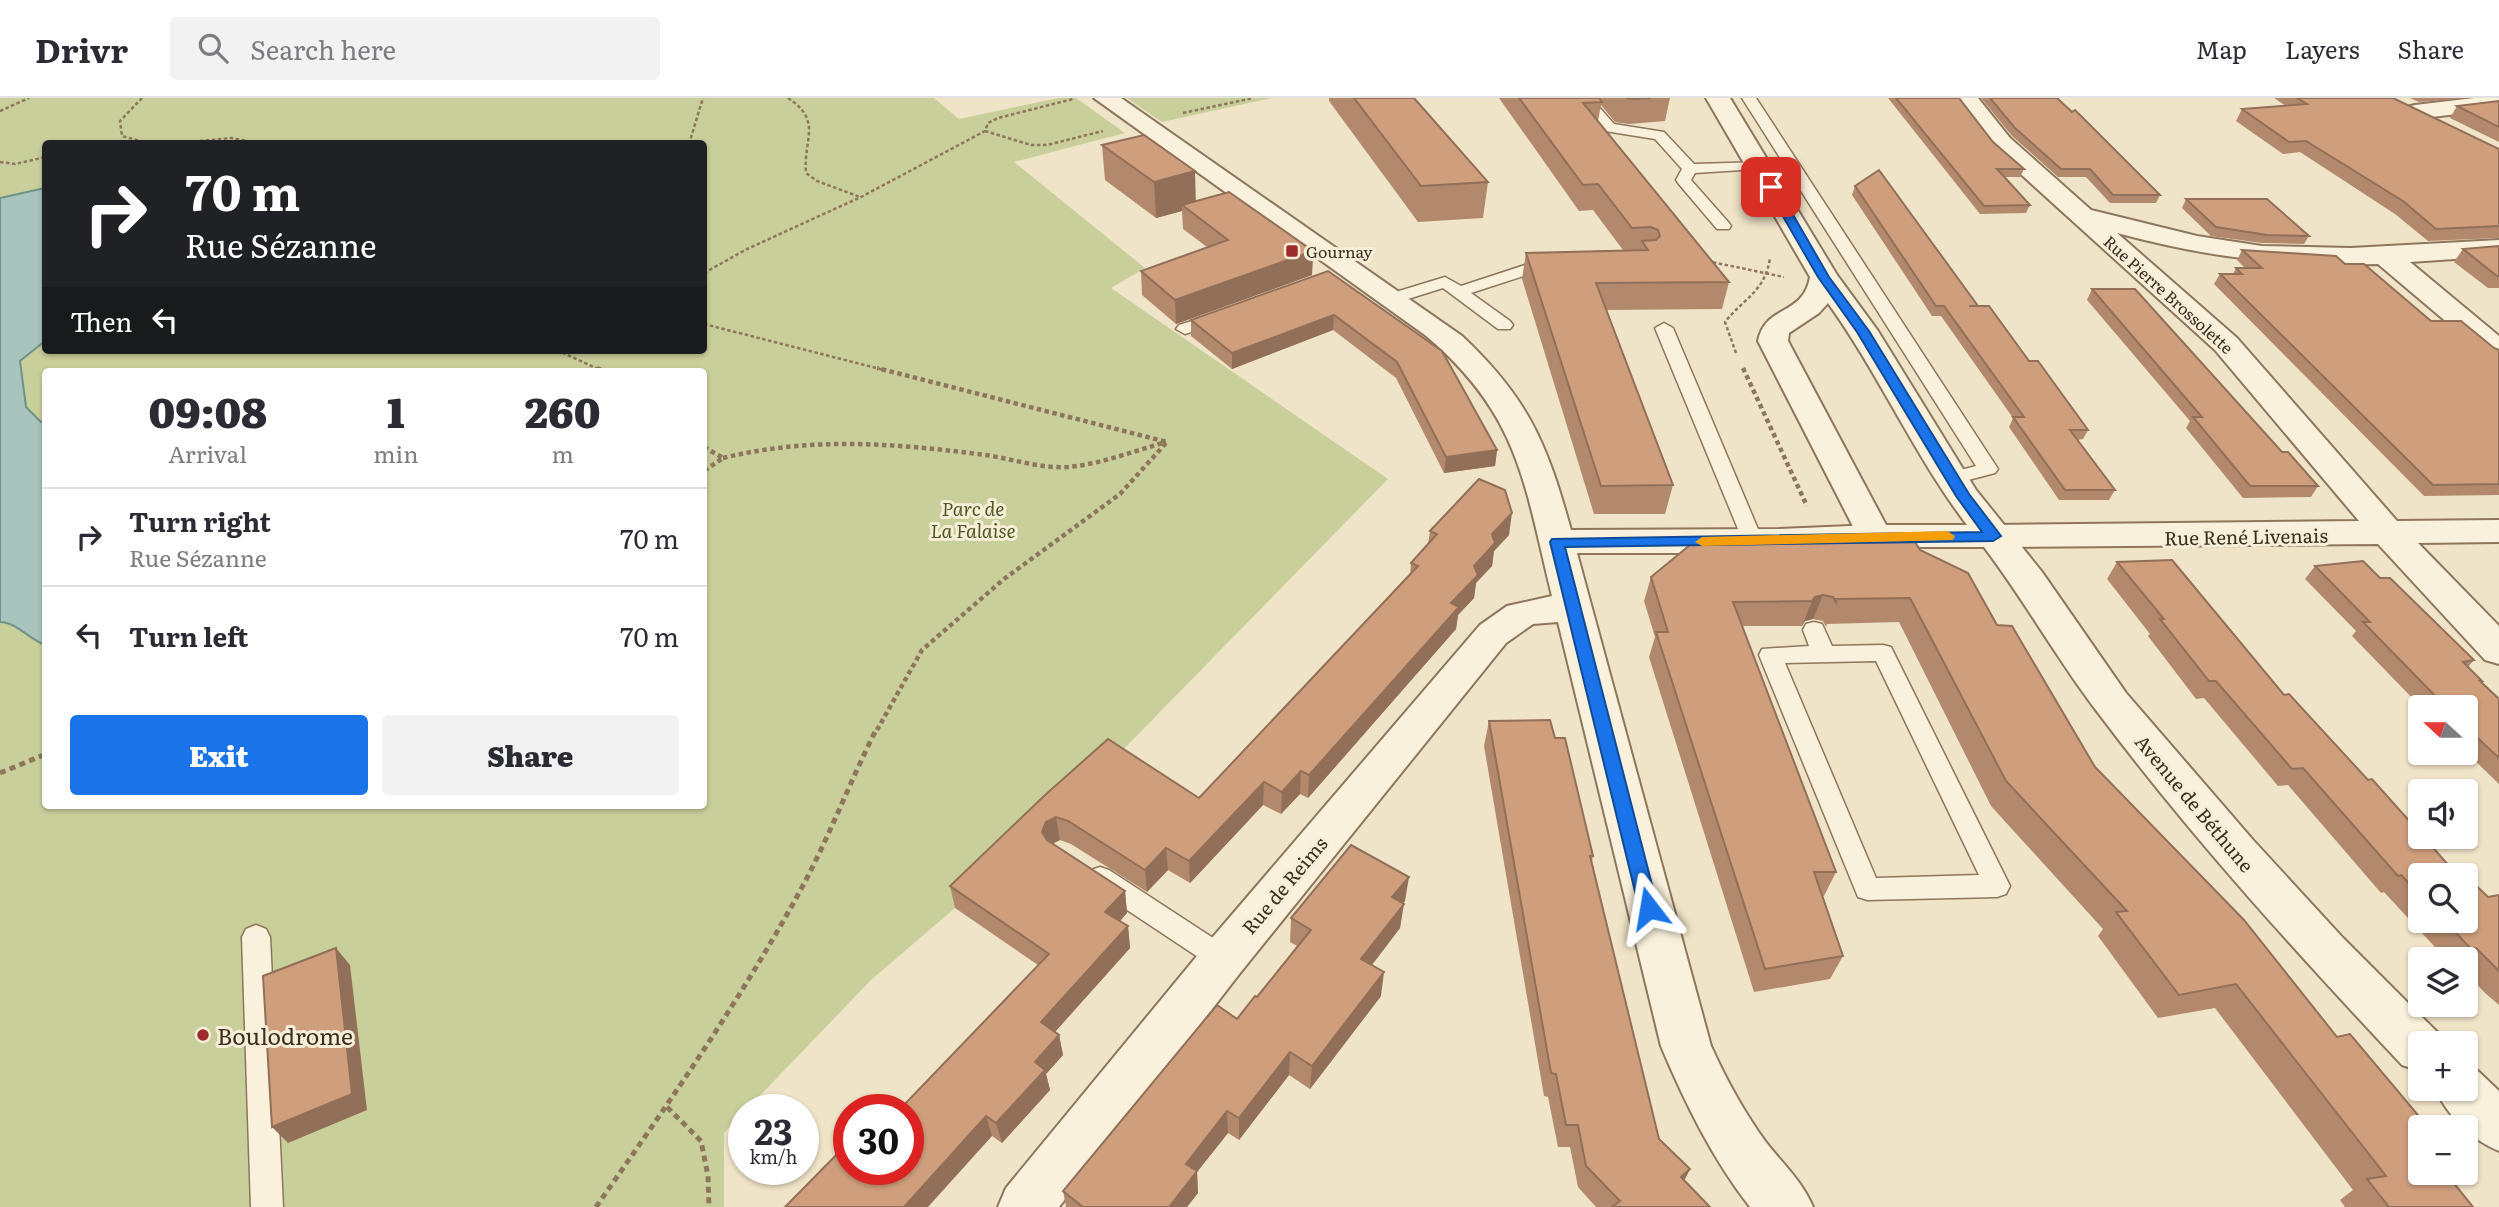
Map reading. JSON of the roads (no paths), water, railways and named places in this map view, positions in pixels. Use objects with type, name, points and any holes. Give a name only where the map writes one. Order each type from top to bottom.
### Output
[{"type":"street","points":[[1106,98],[1339,274],[1392,299],[1460,350],[1513,414],[1532,452],[1557,542],[1686,1046],[1718,1116],[1734,1143],[1753,1170],[1786,1207]]},
{"type":"street","name":"Avenue de Béthune","points":[[1718,98],[1824,277],[1863,331],[1953,478],[1993,536],[2029,581],[2119,712],[2275,896],[2408,1036]]},
{"type":"street","name":"Rue Pierre Brossolette","points":[[1966,98],[2001,143],[2199,317],[2232,350],[2388,533],[2499,650]]},
{"type":"street","points":[[2452,131],[2405,108],[2499,102]]},
{"type":"street","points":[[2081,215],[2175,239],[2244,252],[2297,256],[2384,255],[2499,248]]},
{"type":"street","points":[[2384,255],[2499,351]]},
{"type":"street","points":[[1824,277],[1821,293],[1816,301],[1775,329],[1773,341],[1874,536]]},
{"type":"street","points":[[1789,320],[1832,319],[1863,331]]},
{"type":"street","name":"Rue René Livenais","points":[[1557,542],[1773,546],[1874,536],[2499,531]]},
{"type":"street","name":"Rue de Reims","points":[[1024,1207],[1223,959],[1503,624],[1525,612],[1572,608]]},
{"type":"street","points":[[2473,1101],[2499,1126]]},
{"type":"lane","points":[[1584,98],[1610,128],[1659,135],[1690,169]]},
{"type":"lane","points":[[1749,98],[1987,469],[1953,478]]},
{"type":"lane","points":[[1690,169],[1758,165]]},
{"type":"lane","points":[[1690,169],[1684,180],[1724,226]]},
{"type":"lane","points":[[1458,292],[1534,267],[1569,264]]},
{"type":"lane","points":[[1392,299],[1445,282],[1504,325]]},
{"type":"lane","points":[[1185,329],[1237,311]]},
{"type":"lane","points":[[1664,328],[1773,546]]},
{"type":"lane","points":[[1814,630],[1824,654]]},
{"type":"lane","points":[[1883,653],[1997,886],[1867,889],[1770,655],[1824,654],[1883,653]]},
{"type":"lane","points":[[1084,868],[1223,959]]},
{"type":"lane","points":[[256,937],[267,1207]]},
{"type":"water","points":[[42,189],[42,343],[20,361],[26,407],[42,422],[42,644],[12,625],[0,622],[0,198]]},
{"type":"place","name":"Gournay","points":[[1292,251]]},
{"type":"place","name":"Boulodrome","points":[[203,1035]]},
{"type":"park label","name":"Parc de La Falaise","points":[[973,519]]}]
